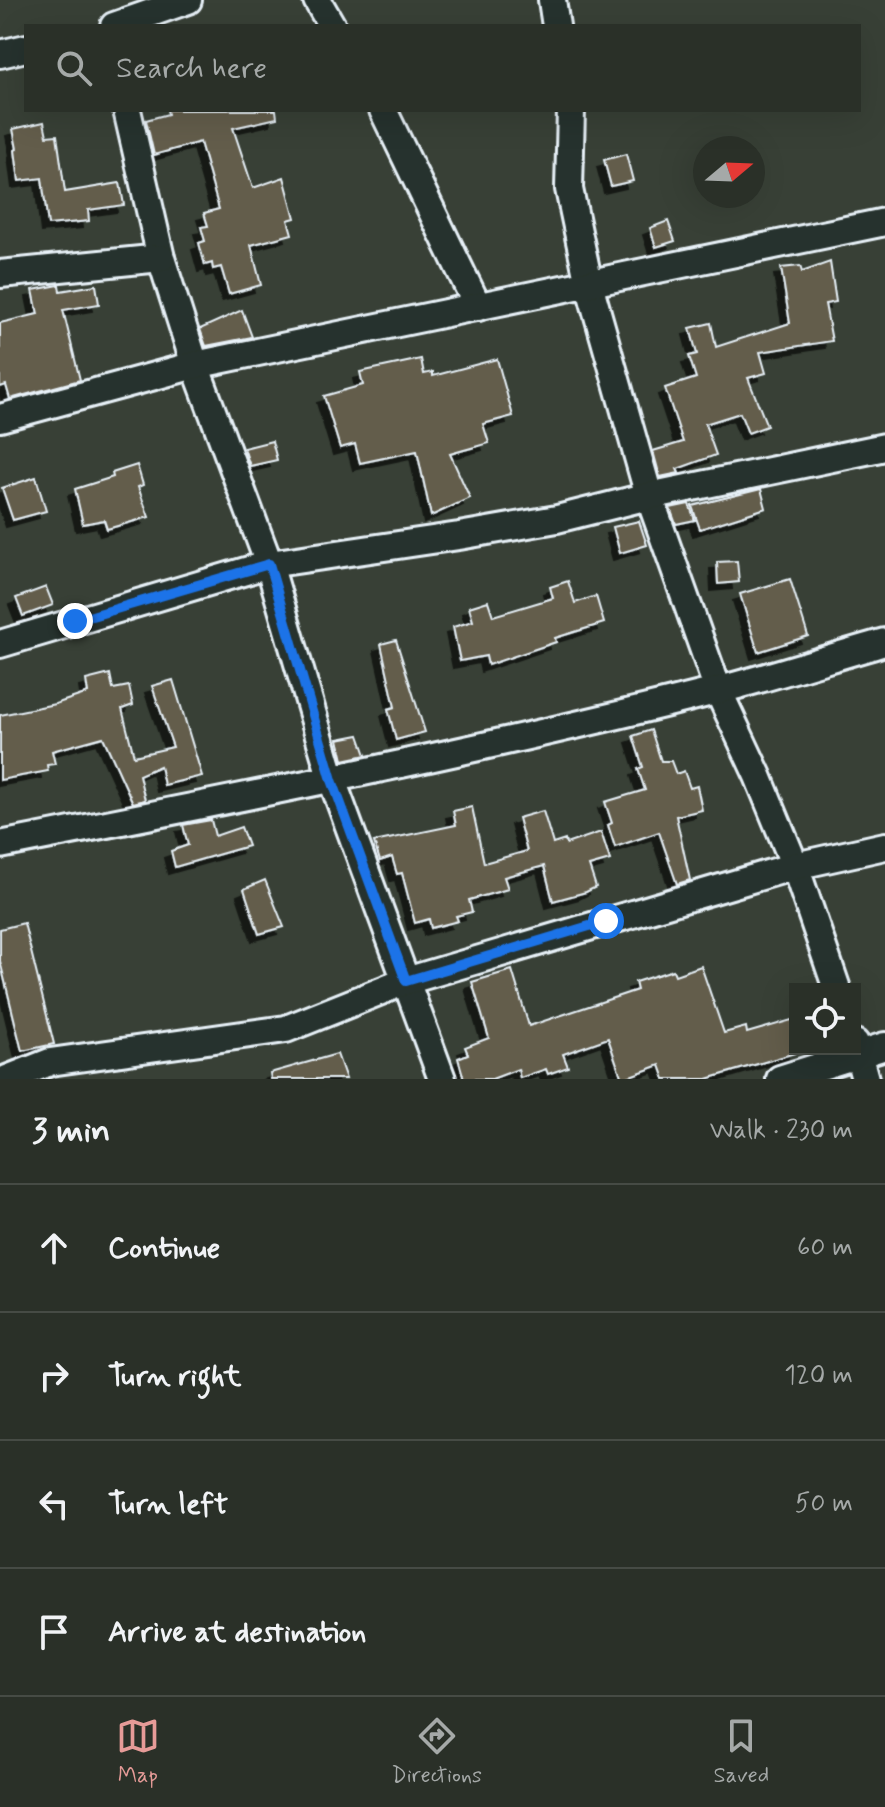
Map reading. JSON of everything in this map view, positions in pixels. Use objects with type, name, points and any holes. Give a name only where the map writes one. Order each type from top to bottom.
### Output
[{"type":"street","points":[[120,24],[188,0]]},
{"type":"street","points":[[317,0],[331,24]]},
{"type":"street","points":[[552,0],[556,24]]},
{"type":"street","points":[[0,54],[24,48]]},
{"type":"street","points":[[127,112],[161,258],[195,365],[269,564],[332,780],[442,1079]]},
{"type":"street","points":[[384,112],[478,307]]},
{"type":"street","points":[[571,112],[569,189],[589,284],[649,496],[718,690],[795,866],[835,983]]},
{"type":"street","points":[[0,418],[195,365],[885,222]]},
{"type":"street","points":[[0,274],[161,258]]},
{"type":"street","points":[[0,644],[269,564],[515,526],[885,447]]},
{"type":"street","points":[[0,845],[332,780],[718,690],[885,642]]},
{"type":"street","points":[[7,1079],[50,1062],[286,1029],[406,981],[795,866],[885,846]]},
{"type":"street","points":[[780,1079],[859,1059],[885,1046]]},
{"type":"building","points":[[276,112],[277,118],[233,128],[253,188],[284,177],[295,218],[288,220],[292,234],[251,245],[261,285],[229,294],[221,267],[213,269],[212,263],[205,265],[199,243],[205,241],[201,227],[208,226],[204,213],[219,209],[200,142],[154,155],[146,120],[168,114]]},
{"type":"building","points":[[44,122],[47,136],[57,135],[65,192],[120,183],[124,205],[88,210],[89,221],[48,225],[42,178],[19,181],[13,129]]},
{"type":"building","points":[[626,154],[633,181],[611,186],[604,160]]},
{"type":"building","points":[[668,221],[675,241],[656,247],[650,228]]},
{"type":"building","points":[[830,262],[836,302],[825,304],[832,341],[760,352],[766,373],[748,378],[767,426],[748,433],[740,413],[705,424],[716,455],[677,469],[679,473],[660,477],[653,451],[683,442],[665,388],[696,378],[689,356],[697,354],[690,328],[711,323],[716,347],[790,323],[781,268],[800,266],[802,272]]},
{"type":"building","points":[[59,285],[60,291],[96,285],[99,304],[63,310],[80,380],[10,399],[6,385],[0,387],[0,323],[38,314],[33,290]]},
{"type":"building","points":[[242,310],[252,337],[206,346],[200,329]]},
{"type":"building","points":[[421,359],[424,374],[433,372],[433,376],[497,359],[513,416],[483,424],[489,443],[450,454],[470,498],[431,516],[417,451],[360,463],[355,444],[340,448],[324,396],[363,385],[360,372]]},
{"type":"building","points":[[272,441],[277,460],[250,466],[244,448]]},
{"type":"building","points":[[137,465],[143,485],[138,487],[149,517],[107,529],[104,520],[83,524],[75,489],[113,477],[112,473]]},
{"type":"building","points":[[36,477],[46,511],[13,520],[2,488]]},
{"type":"building","points":[[761,489],[766,508],[700,529],[692,506]]},
{"type":"building","points":[[689,504],[695,520],[676,524],[670,508]]},
{"type":"building","points":[[639,521],[647,545],[620,553],[613,527]]},
{"type":"building","points":[[737,561],[739,582],[718,584],[717,562]]},
{"type":"building","points":[[790,579],[808,636],[758,652],[740,594]]},
{"type":"building","points":[[568,581],[575,603],[596,596],[604,623],[555,638],[556,642],[488,665],[486,656],[460,661],[453,627],[473,621],[469,607],[488,601],[493,616],[553,598],[550,587]]},
{"type":"building","points":[[46,587],[53,605],[23,616],[16,598]]},
{"type":"building","points":[[396,640],[425,732],[396,740],[388,709],[395,707],[381,644]]},
{"type":"building","points":[[110,674],[113,689],[129,686],[133,705],[122,709],[134,756],[173,747],[152,686],[173,680],[202,776],[164,785],[160,766],[139,775],[145,800],[133,803],[103,737],[52,751],[55,764],[47,765],[48,771],[0,780],[0,715],[55,704],[88,693],[86,680]]},
{"type":"building","points":[[651,730],[661,761],[671,761],[676,774],[684,771],[690,788],[697,786],[702,810],[676,816],[690,880],[677,884],[659,832],[615,847],[608,825],[612,823],[605,802],[645,790],[638,769],[643,767],[633,736]]},
{"type":"building","points":[[359,735],[366,755],[343,760],[338,739]]},
{"type":"building","points":[[472,807],[484,863],[527,851],[518,818],[543,811],[553,844],[565,840],[566,844],[601,832],[610,860],[589,866],[596,887],[586,892],[553,901],[544,866],[504,877],[508,889],[469,900],[472,912],[456,916],[458,921],[431,928],[429,919],[415,923],[402,873],[397,874],[392,857],[380,861],[374,842],[456,825],[453,811]]},
{"type":"building","points":[[211,820],[215,836],[241,827],[248,846],[175,867],[171,851],[188,845],[183,825]]},
{"type":"building","points":[[265,880],[284,927],[259,934],[244,889]]},
{"type":"building","points":[[24,923],[54,1044],[22,1051],[0,961],[0,929]]},
{"type":"building","points":[[701,966],[724,1033],[746,1027],[747,1033],[789,1021],[789,1055],[707,1079],[665,1079],[660,1065],[622,1079],[608,1038],[563,1054],[568,1067],[548,1074],[546,1069],[520,1078],[518,1069],[492,1079],[464,1079],[458,1058],[468,1054],[465,1047],[489,1038],[472,982],[512,970],[529,1026],[637,990],[635,982],[673,970],[675,975]]},
{"type":"building","points":[[337,1054],[346,1079],[271,1079],[270,1073]]},
{"type":"route","points":[[75,621],[269,564],[332,780],[406,981],[606,921]]}]
